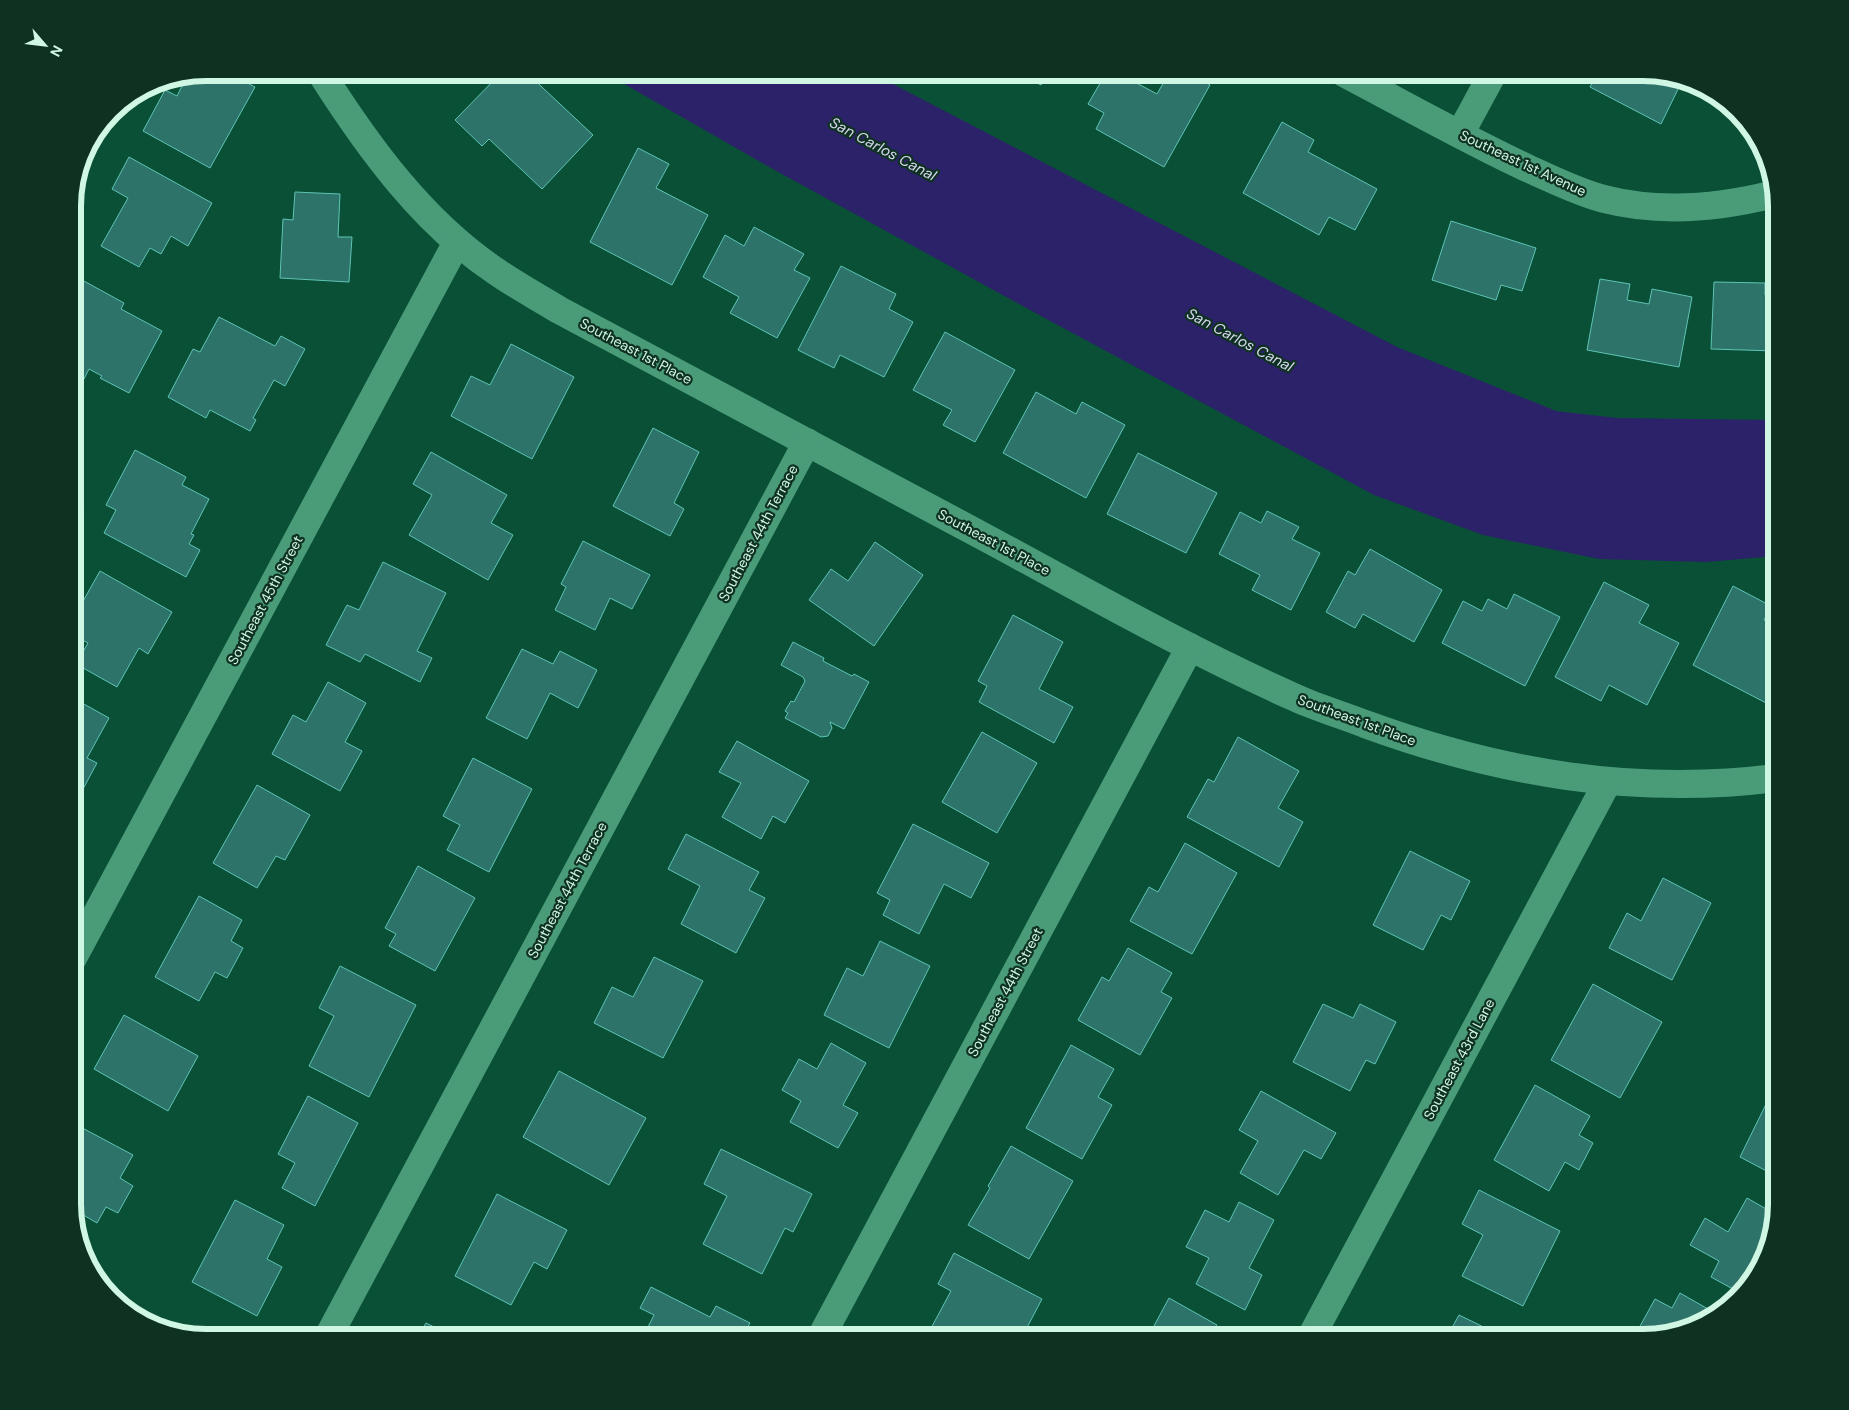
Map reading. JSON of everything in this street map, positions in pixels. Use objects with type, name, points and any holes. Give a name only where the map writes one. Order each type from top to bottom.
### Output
[{"type":"street","name":"Southeast 1st Place","points":[[327,81],[362,135],[414,199],[457,242],[496,272],[559,310],[1190,648],[1299,699],[1412,741],[1468,758],[1524,770],[1608,781],[1664,784],[1768,779]]},
{"type":"street","name":"Southeast 1st Avenue","points":[[1361,81],[1507,159],[1569,187],[1604,199],[1641,206],[1678,207],[1716,205],[1767,196]]},
{"type":"street","points":[[1460,134],[1488,81]]},
{"type":"street","name":"Southeast 45th Street","points":[[82,941],[457,242]]},
{"type":"street","name":"Southeast 44th Terrace","points":[[333,1329],[807,442]]},
{"type":"street","name":"Southeast 44th Street","points":[[826,1329],[1190,648]]},
{"type":"street","name":"Southeast 43rd Lane","points":[[1316,1329],[1608,781]]},
{"type":"water","name":"San Carlos Canal","points":[[619,81],[887,81],[1397,347],[1556,411],[1617,418],[1768,420],[1768,557],[1706,562],[1599,559],[1483,535],[1374,495],[771,168]]},
{"type":"building","points":[[243,81],[255,87],[210,168],[143,131],[165,90],[177,96],[183,84],[190,82]]},
{"type":"building","points":[[493,81],[536,81],[593,135],[542,189],[489,139],[482,146],[455,120]]},
{"type":"building","points":[[1033,81],[1043,81],[1041,85]]},
{"type":"building","points":[[1101,81],[1133,81],[1157,94],[1164,81],[1203,81],[1210,85],[1164,167],[1096,129],[1104,113],[1088,104]]},
{"type":"building","points":[[1593,81],[1643,81],[1659,82],[1679,87],[1661,124],[1590,87]]},
{"type":"building","points":[[1282,122],[1314,140],[1308,152],[1377,189],[1355,230],[1329,217],[1319,235],[1243,193]]},
{"type":"building","points":[[638,148],[669,164],[656,188],[708,215],[672,285],[590,242]]},
{"type":"building","points":[[129,157],[212,203],[188,246],[171,236],[161,254],[150,248],[139,267],[101,246],[128,198],[112,189]]},
{"type":"building","points":[[295,192],[340,194],[338,237],[352,237],[349,282],[280,278],[283,219],[293,220]]},
{"type":"building","points":[[1451,221],[1536,248],[1522,291],[1501,285],[1496,300],[1432,280]]},
{"type":"building","points":[[754,227],[804,254],[794,270],[810,278],[777,338],[730,313],[739,297],[703,277],[725,235],[744,246]]},
{"type":"building","points":[[841,266],[896,294],[889,309],[913,322],[884,377],[840,355],[834,368],[798,350]]},
{"type":"building","points":[[1600,279],[1630,284],[1627,300],[1649,304],[1652,289],[1692,297],[1679,367],[1587,350]]},
{"type":"building","points":[[82,280],[124,303],[121,309],[162,331],[129,393],[100,378],[102,376],[89,369],[84,379],[82,378]]},
{"type":"building","points":[[1714,282],[1765,283],[1765,295],[1768,295],[1768,351],[1711,349]]},
{"type":"building","points":[[219,317],[275,346],[281,336],[305,349],[285,386],[274,380],[253,418],[256,420],[250,431],[210,410],[206,418],[168,397],[193,349],[200,352]]},
{"type":"building","points":[[945,332],[1015,370],[975,442],[943,425],[952,410],[913,390]]},
{"type":"building","points":[[511,344],[574,377],[532,459],[451,416],[471,376],[490,385]]},
{"type":"building","points":[[1036,392],[1076,414],[1082,402],[1125,425],[1086,498],[1003,453]]},
{"type":"building","points":[[653,428],[699,452],[674,503],[684,509],[670,536],[613,506]]},
{"type":"building","points":[[135,450],[186,477],[182,485],[209,499],[191,534],[194,535],[189,544],[200,550],[186,577],[104,533],[116,510],[106,505]]},
{"type":"building","points":[[431,452],[507,495],[491,523],[513,535],[488,580],[409,535],[432,495],[413,484]]},
{"type":"building","points":[[1138,453],[1217,493],[1186,553],[1107,514]]},
{"type":"building","points":[[1267,511],[1299,527],[1292,539],[1320,553],[1291,610],[1252,590],[1260,575],[1219,554],[1240,512],[1261,523]]},
{"type":"building","points":[[583,541],[650,575],[632,609],[610,598],[595,630],[555,610],[566,587],[561,584]]},
{"type":"building","points":[[875,542],[923,575],[874,646],[809,600],[831,569],[848,581]]},
{"type":"building","points":[[1370,549],[1442,590],[1414,642],[1363,614],[1355,628],[1326,612],[1348,571],[1355,575]]},
{"type":"building","points":[[383,562],[446,593],[417,651],[432,658],[420,682],[365,654],[360,662],[326,645],[347,605],[359,610]]},
{"type":"building","points":[[100,571],[172,612],[148,654],[139,648],[117,687],[82,667],[82,654],[88,643],[82,640],[82,603]]},
{"type":"building","points":[[1604,582],[1649,605],[1639,623],[1679,643],[1647,705],[1609,685],[1601,701],[1555,677]]},
{"type":"building","points":[[1733,586],[1768,604],[1768,612],[1764,620],[1768,622],[1768,704],[1693,665]]},
{"type":"building","points":[[1514,594],[1560,617],[1525,686],[1442,643],[1463,601],[1482,611],[1488,599],[1507,609]]},
{"type":"building","points":[[1013,615],[1063,642],[1039,689],[1073,707],[1054,743],[979,702],[987,686],[978,681]]},
{"type":"building","points":[[793,642],[824,658],[823,661],[852,676],[854,674],[869,682],[844,729],[830,722],[832,728],[828,736],[821,737],[785,718],[788,713],[785,711],[791,701],[794,702],[805,681],[803,677],[781,665]]},
{"type":"building","points":[[522,649],[553,664],[560,651],[597,670],[578,708],[550,693],[527,739],[486,718]]},
{"type":"building","points":[[328,682],[366,703],[345,742],[362,751],[340,791],[272,754],[293,715],[306,722]]},
{"type":"building","points":[[82,703],[109,718],[87,758],[97,763],[82,791]]},
{"type":"building","points":[[982,732],[1037,763],[997,833],[942,802]]},
{"type":"building","points":[[1238,737],[1299,771],[1278,808],[1303,822],[1279,867],[1187,817],[1208,779],[1214,782]]},
{"type":"building","points":[[737,741],[809,781],[785,823],[773,816],[761,839],[722,817],[741,783],[719,772]]},
{"type":"building","points":[[473,758],[532,789],[489,872],[447,850],[460,825],[443,816]]},
{"type":"building","points":[[257,785],[310,815],[285,860],[276,856],[257,888],[213,863]]},
{"type":"building","points":[[913,824],[989,863],[971,898],[944,884],[919,934],[883,915],[890,900],[877,893]]},
{"type":"building","points":[[686,834],[759,872],[749,890],[765,898],[736,953],[681,924],[700,886],[668,869]]},
{"type":"building","points":[[1185,843],[1237,873],[1192,954],[1130,921],[1149,887],[1158,892]]},
{"type":"building","points":[[1410,851],[1470,881],[1451,920],[1441,915],[1423,950],[1373,925]]},
{"type":"building","points":[[418,866],[475,898],[435,971],[389,946],[396,934],[385,928]]},
{"type":"building","points":[[1663,878],[1711,903],[1672,980],[1609,948],[1627,913],[1641,921]]},
{"type":"building","points":[[199,896],[242,920],[231,941],[243,948],[227,978],[215,972],[199,1001],[155,977]]},
{"type":"building","points":[[880,941],[930,966],[889,1048],[824,1015],[847,968],[863,976]]},
{"type":"building","points":[[1128,948],[1172,973],[1161,992],[1172,998],[1140,1055],[1078,1020],[1102,977],[1109,981]]},
{"type":"building","points":[[654,957],[703,981],[663,1058],[594,1023],[612,987],[633,997]]},
{"type":"building","points":[[340,966],[416,1005],[369,1097],[309,1066],[334,1016],[319,1008]]},
{"type":"building","points":[[1593,984],[1662,1022],[1620,1098],[1551,1060]]},
{"type":"building","points":[[1323,1004],[1353,1018],[1360,1004],[1396,1022],[1375,1064],[1366,1060],[1350,1091],[1293,1062]]},
{"type":"building","points":[[124,1015],[198,1056],[168,1111],[94,1069]]},
{"type":"building","points":[[831,1043],[866,1063],[843,1105],[858,1113],[838,1148],[790,1122],[801,1101],[782,1090],[799,1059],[817,1069]]},
{"type":"building","points":[[1071,1045],[1114,1069],[1098,1097],[1112,1105],[1082,1159],[1026,1128]]},
{"type":"building","points":[[559,1071],[646,1118],[609,1185],[523,1137]]},
{"type":"building","points":[[1535,1085],[1590,1116],[1579,1135],[1593,1143],[1579,1170],[1565,1162],[1549,1191],[1494,1160]]},
{"type":"building","points":[[1261,1091],[1336,1133],[1321,1159],[1304,1150],[1278,1195],[1240,1173],[1258,1141],[1239,1130]]},
{"type":"building","points":[[308,1096],[358,1123],[315,1206],[282,1188],[295,1163],[278,1154]]},
{"type":"building","points":[[1768,1100],[1768,1172],[1740,1157]]},
{"type":"building","points":[[82,1128],[133,1155],[120,1178],[133,1186],[118,1213],[106,1207],[97,1223],[82,1214]]},
{"type":"building","points":[[1011,1146],[1073,1181],[1029,1259],[968,1225],[990,1188],[988,1186]]},
{"type":"building","points":[[721,1149],[812,1194],[793,1232],[785,1228],[762,1274],[703,1244],[727,1196],[704,1184]]},
{"type":"building","points":[[1479,1190],[1560,1231],[1523,1306],[1462,1276],[1483,1235],[1462,1224]]},
{"type":"building","points":[[497,1194],[567,1230],[547,1269],[534,1262],[511,1305],[455,1276]]},
{"type":"building","points":[[1747,1198],[1767,1210],[1765,1228],[1755,1259],[1747,1273],[1734,1289],[1711,1277],[1719,1261],[1690,1245],[1705,1218],[1728,1232]]},
{"type":"building","points":[[235,1200],[284,1225],[267,1259],[282,1267],[257,1316],[192,1282]]},
{"type":"building","points":[[1239,1202],[1274,1220],[1249,1268],[1262,1275],[1245,1310],[1196,1284],[1209,1258],[1186,1247],[1205,1210],[1229,1222]]},
{"type":"building","points":[[954,1253],[1042,1299],[1026,1329],[931,1329],[951,1291],[938,1284]]},
{"type":"building","points":[[651,1287],[710,1317],[716,1306],[750,1323],[747,1329],[647,1329],[654,1315],[640,1308]]},
{"type":"building","points":[[1680,1293],[1709,1310],[1683,1322],[1638,1329],[1655,1299],[1672,1308]]},
{"type":"building","points":[[1169,1298],[1217,1325],[1215,1329],[1152,1329]]},
{"type":"building","points":[[1459,1315],[1488,1329],[1451,1329]]},
{"type":"building","points":[[426,1323],[438,1329],[423,1329]]}]
